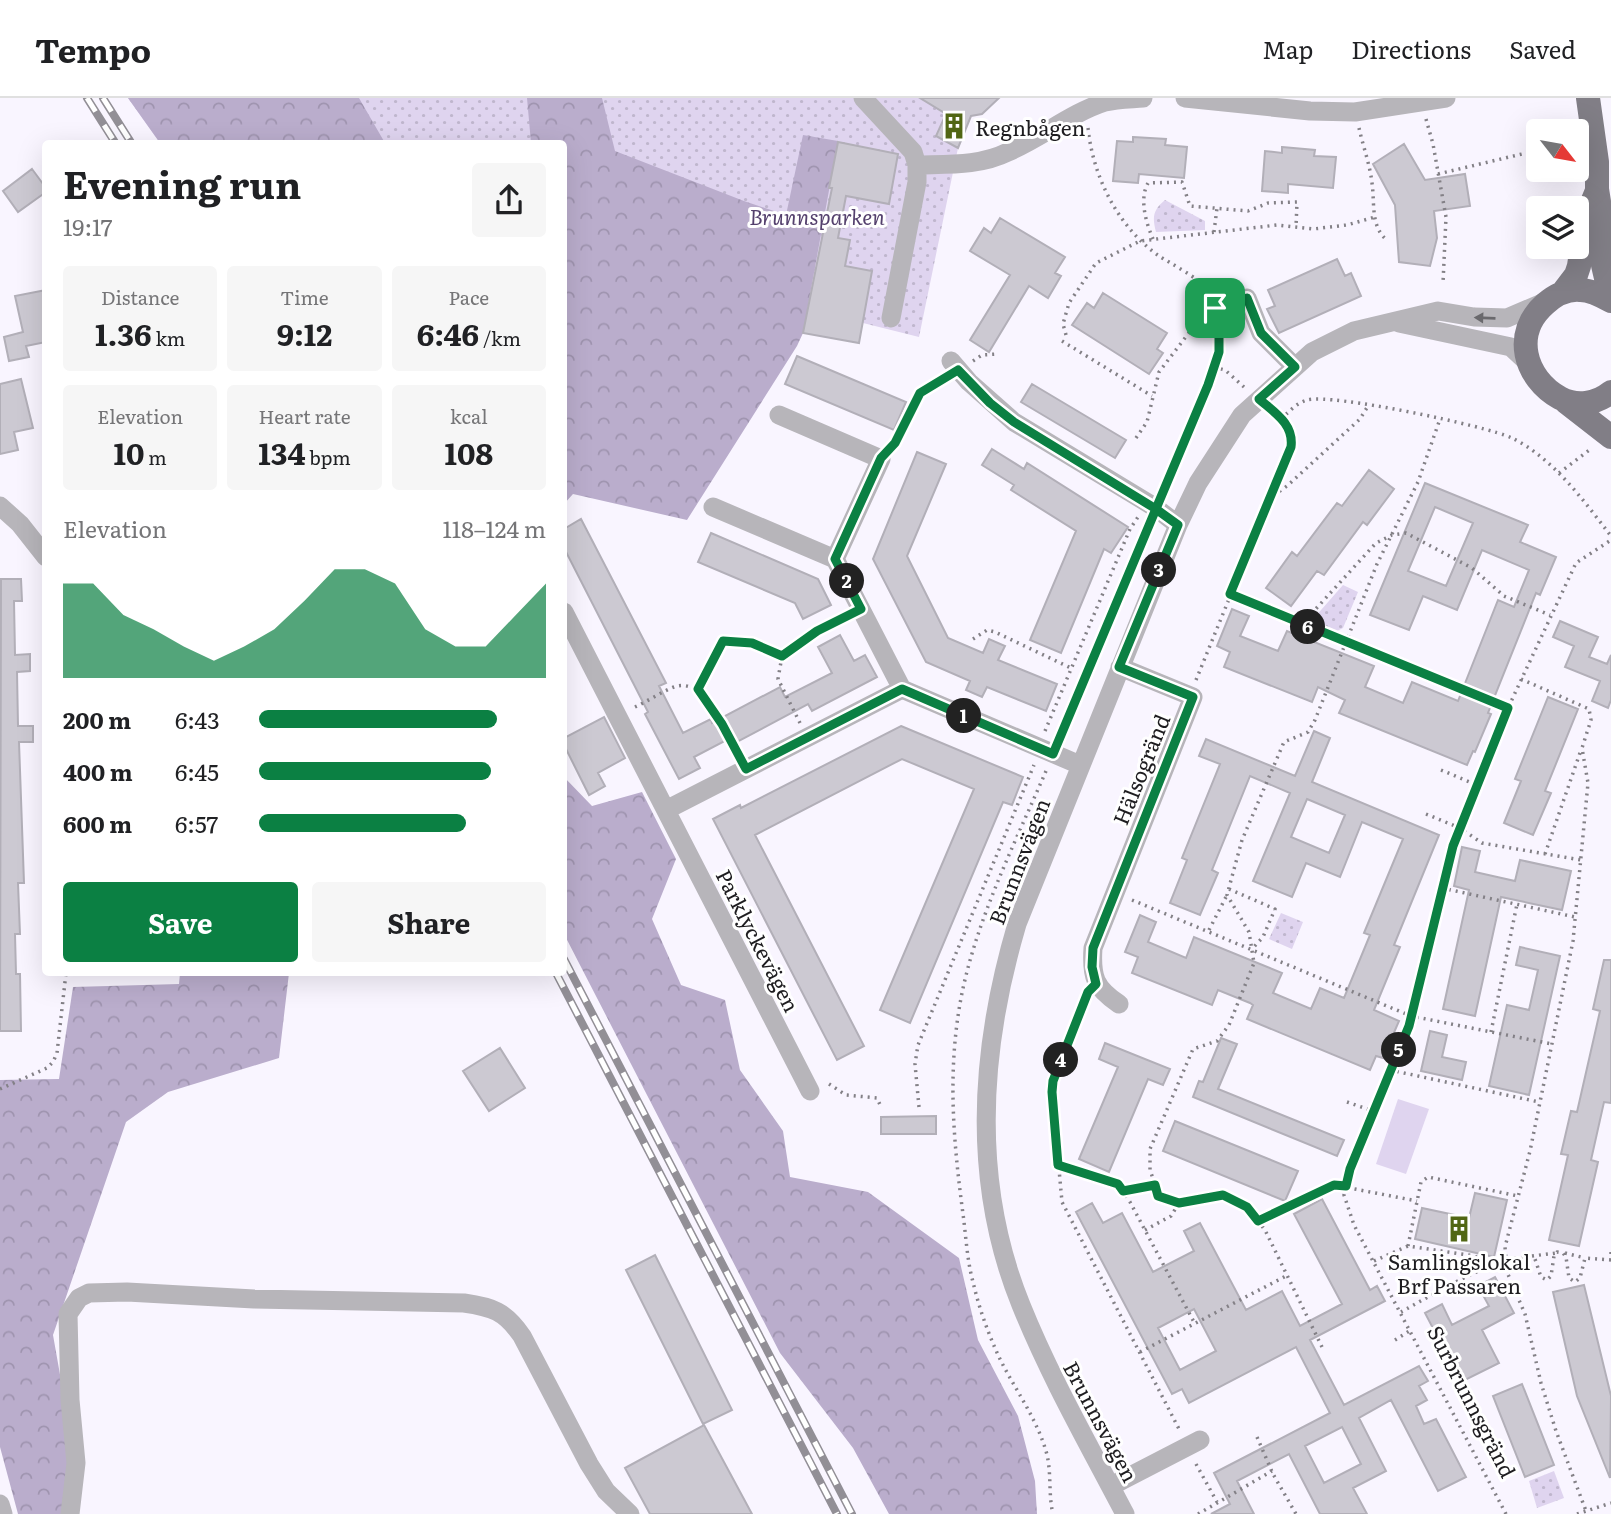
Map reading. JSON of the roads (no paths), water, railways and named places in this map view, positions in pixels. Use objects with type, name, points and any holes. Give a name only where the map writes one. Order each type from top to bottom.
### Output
[{"type":"main road","points":[[1588,98],[1603,227],[1603,265],[1611,286]]},
{"type":"main road","points":[[1597,189],[1586,217],[1576,275],[1539,309],[1525,335],[1526,361],[1541,384],[1566,401],[1578,405],[1611,392]]},
{"type":"main road","points":[[1556,296],[1580,290],[1597,293],[1611,301]]},
{"type":"main road","points":[[1566,401],[1611,436]]},
{"type":"street","points":[[863,98],[913,152],[917,165],[917,182],[891,318]]},
{"type":"street","points":[[917,165],[987,160],[1008,152],[1086,110],[1107,102],[1143,98]]},
{"type":"street","points":[[1185,98],[1355,113],[1446,98]]},
{"type":"street","name":"Brunnsvägen","points":[[1125,1514],[1045,1360],[1020,1303],[1002,1245],[987,1166],[985,1106],[990,1036],[1003,971],[1017,924],[1178,525],[1219,449],[1242,415],[1312,352],[1354,331],[1438,311],[1474,317],[1507,318],[1556,296]]},
{"type":"street","points":[[1247,298],[1261,333],[1295,367]]},
{"type":"street","name":"Brunnsvägen","points":[[1394,322],[1511,347],[1526,361]]},
{"type":"street","points":[[955,365],[990,403],[1014,422],[1178,525]]},
{"type":"street","points":[[779,415],[881,458],[835,559]]},
{"type":"street","points":[[0,506],[20,524],[42,552]]},
{"type":"street","points":[[713,508],[835,559],[902,689],[1080,765]]},
{"type":"street","name":"Parklyckevägen","points":[[567,618],[808,1086]]},
{"type":"street","name":"Hälsogränd","points":[[1119,667],[1193,697],[1093,948],[1092,967],[1096,984],[1119,1004]]},
{"type":"street","points":[[666,810],[902,689]]},
{"type":"street","points":[[70,1514],[76,1464],[70,1400],[68,1314],[79,1298],[89,1293],[127,1292],[488,1306],[507,1318],[522,1336],[589,1464],[606,1491],[630,1514]]},
{"type":"street","points":[[1111,1486],[1194,1443]]},
{"type":"street","points":[[0,1504],[3,1514]]},
{"type":"railway","points":[[87,98],[113,140]]},
{"type":"railway","points":[[103,98],[129,140]]},
{"type":"railway","points":[[567,965],[852,1514]]},
{"type":"railway","points":[[558,976],[837,1514]]},
{"type":"place","name":"Regnbågen","points":[[954,126]]},
{"type":"place","name":"Samlingslokal Brf Passaren","points":[[1459,1229]]},
{"type":"park label","name":"Brunnsparken","points":[[817,215]]}]
